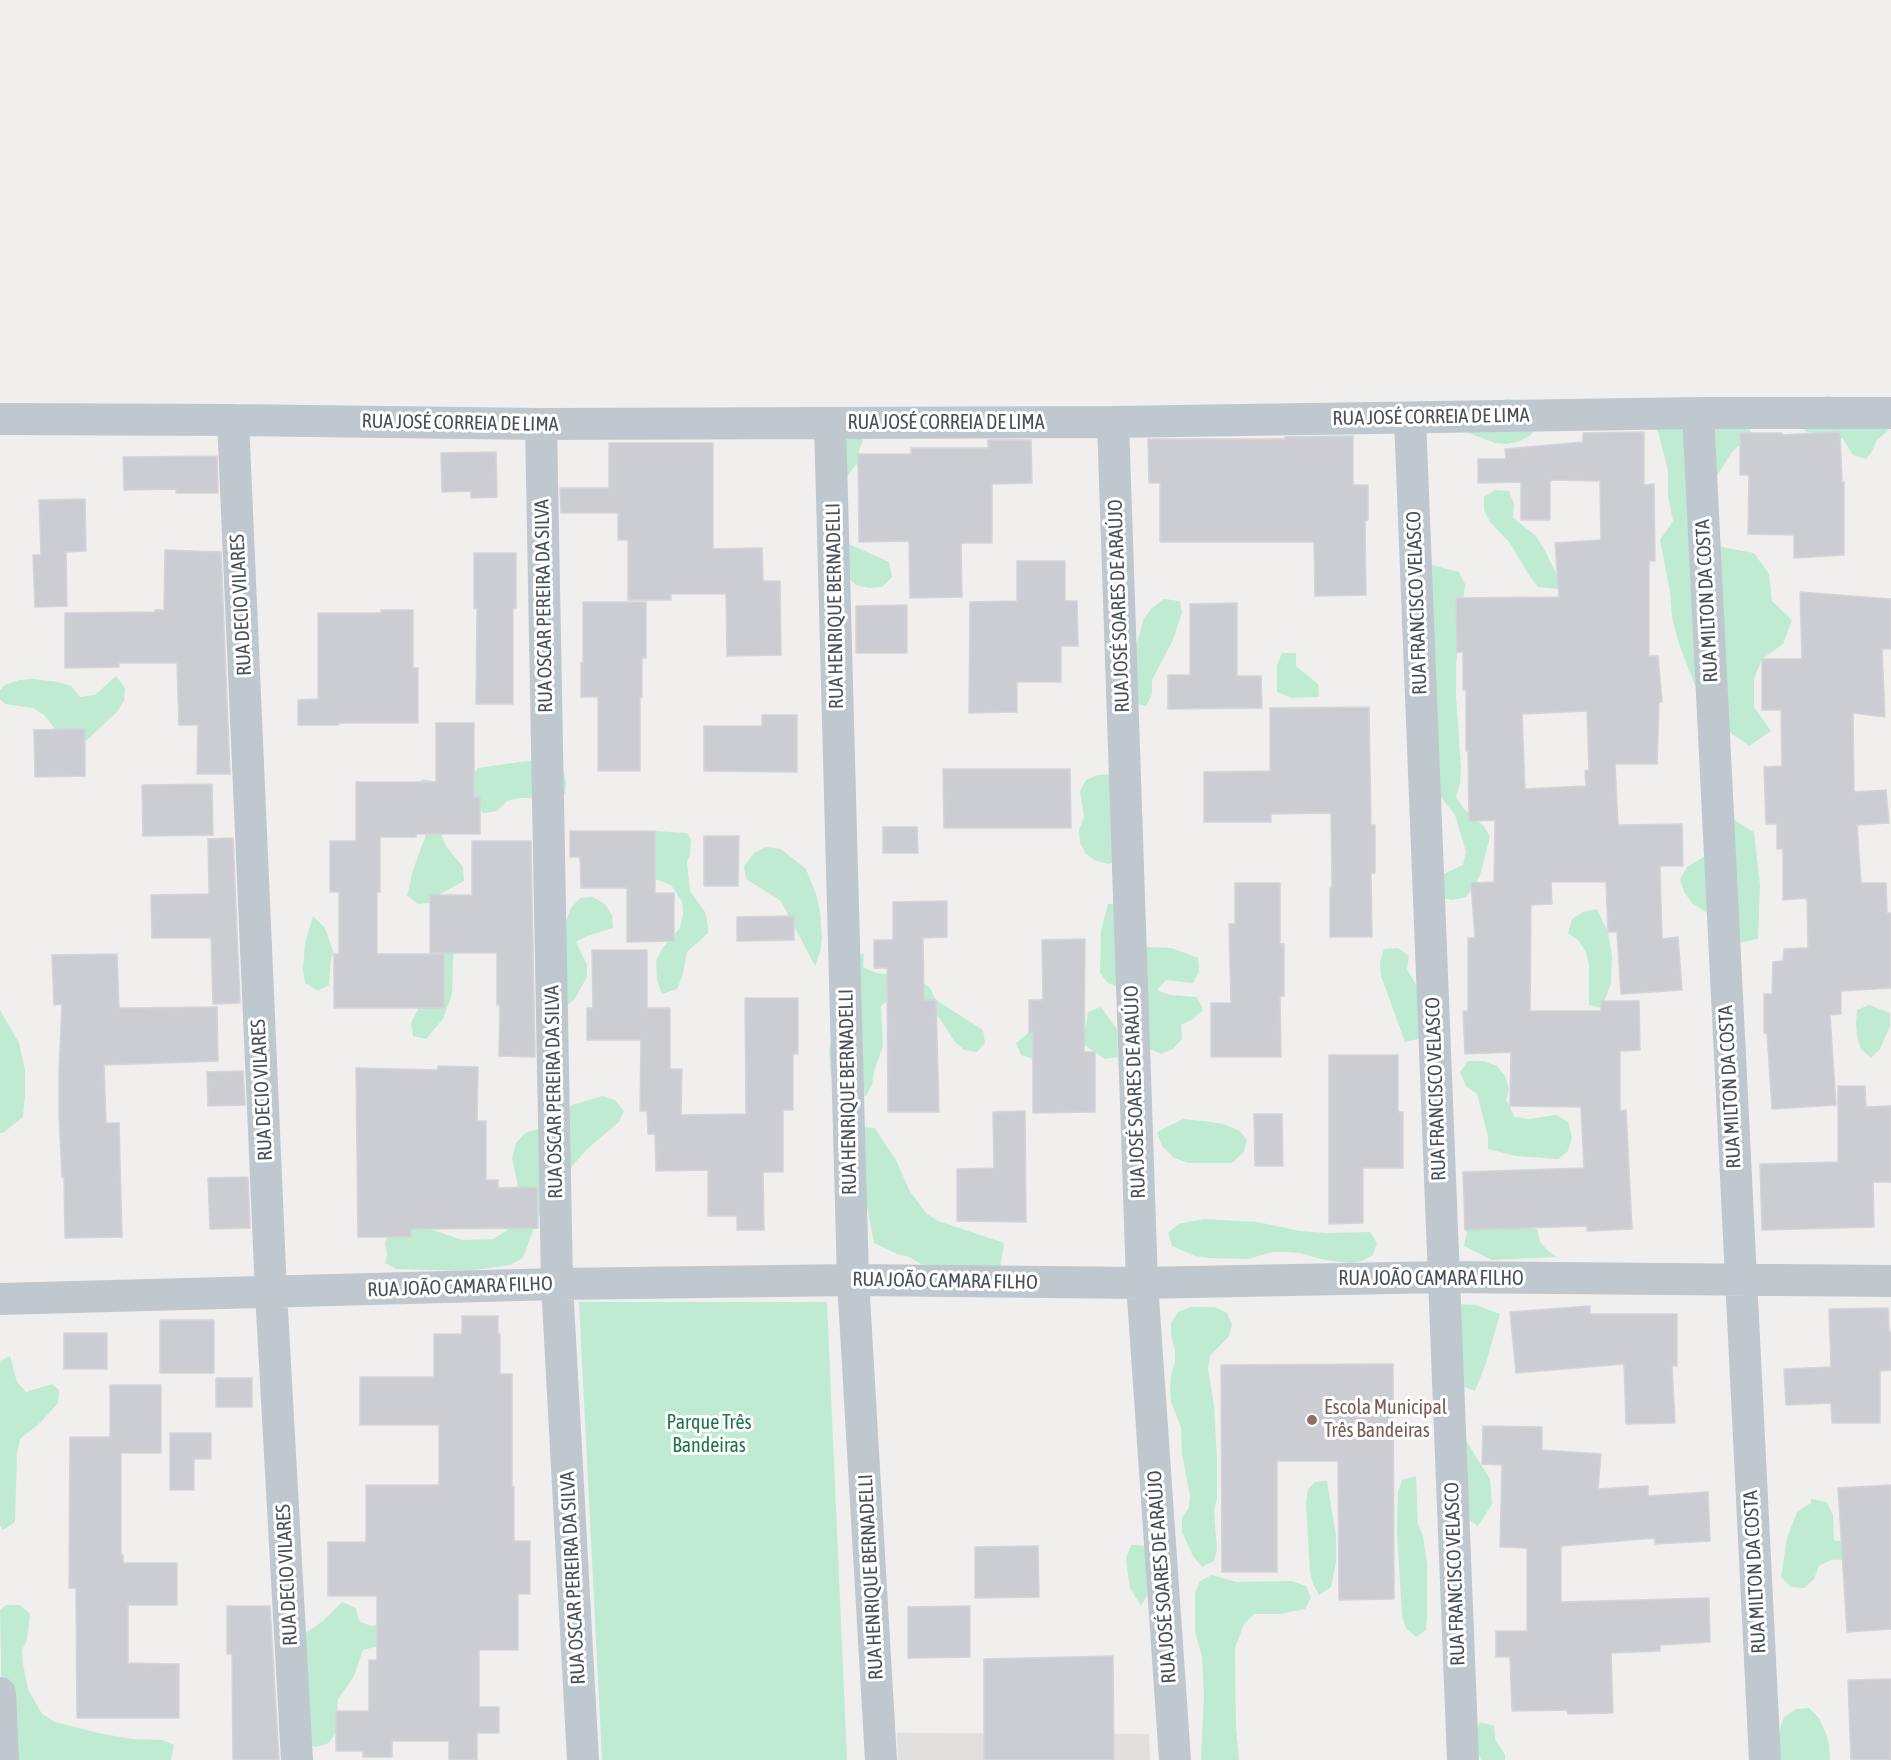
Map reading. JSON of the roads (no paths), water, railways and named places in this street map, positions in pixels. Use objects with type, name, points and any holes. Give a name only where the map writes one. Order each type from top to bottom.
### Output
[{"type":"street","name":"RUA JOSÉ CORREIA DE LIMA","points":[[0,419],[541,424],[1113,422],[1698,413],[1891,413]]},
{"type":"street","name":"RUA MILTON DA COSTA","points":[[1698,413],[1765,1760]]},
{"type":"street","name":"RUA FRANCISCO VELASCO","points":[[1410,418],[1463,1760]]},
{"type":"street","name":"RUA DECIO VILARES","points":[[232,420],[271,1292],[297,1760]]},
{"type":"street","name":"RUA JOSÉ SOARES DE ARAÚJO","points":[[1113,422],[1142,1283],[1174,1760]]},
{"type":"street","name":"RUA HENRIQUE BERNADELLI","points":[[830,423],[853,1280],[881,1760]]},
{"type":"street","name":"RUA OSCAR PEREIRA DA SILVA","points":[[541,424],[557,1284],[582,1760]]},
{"type":"street","name":"RUA JOÃO CAMARA FILHO","points":[[0,1299],[557,1284],[853,1280],[1142,1283],[1443,1277],[1891,1281]]},
{"type":"street","points":[[0,1693],[3,1760]]},
{"type":"place","name":"Escola Municipal Três Bandeiras","points":[[1312,1420]]},
{"type":"park label","name":"Parque Três Bandeiras","points":[[709,1434]]}]
